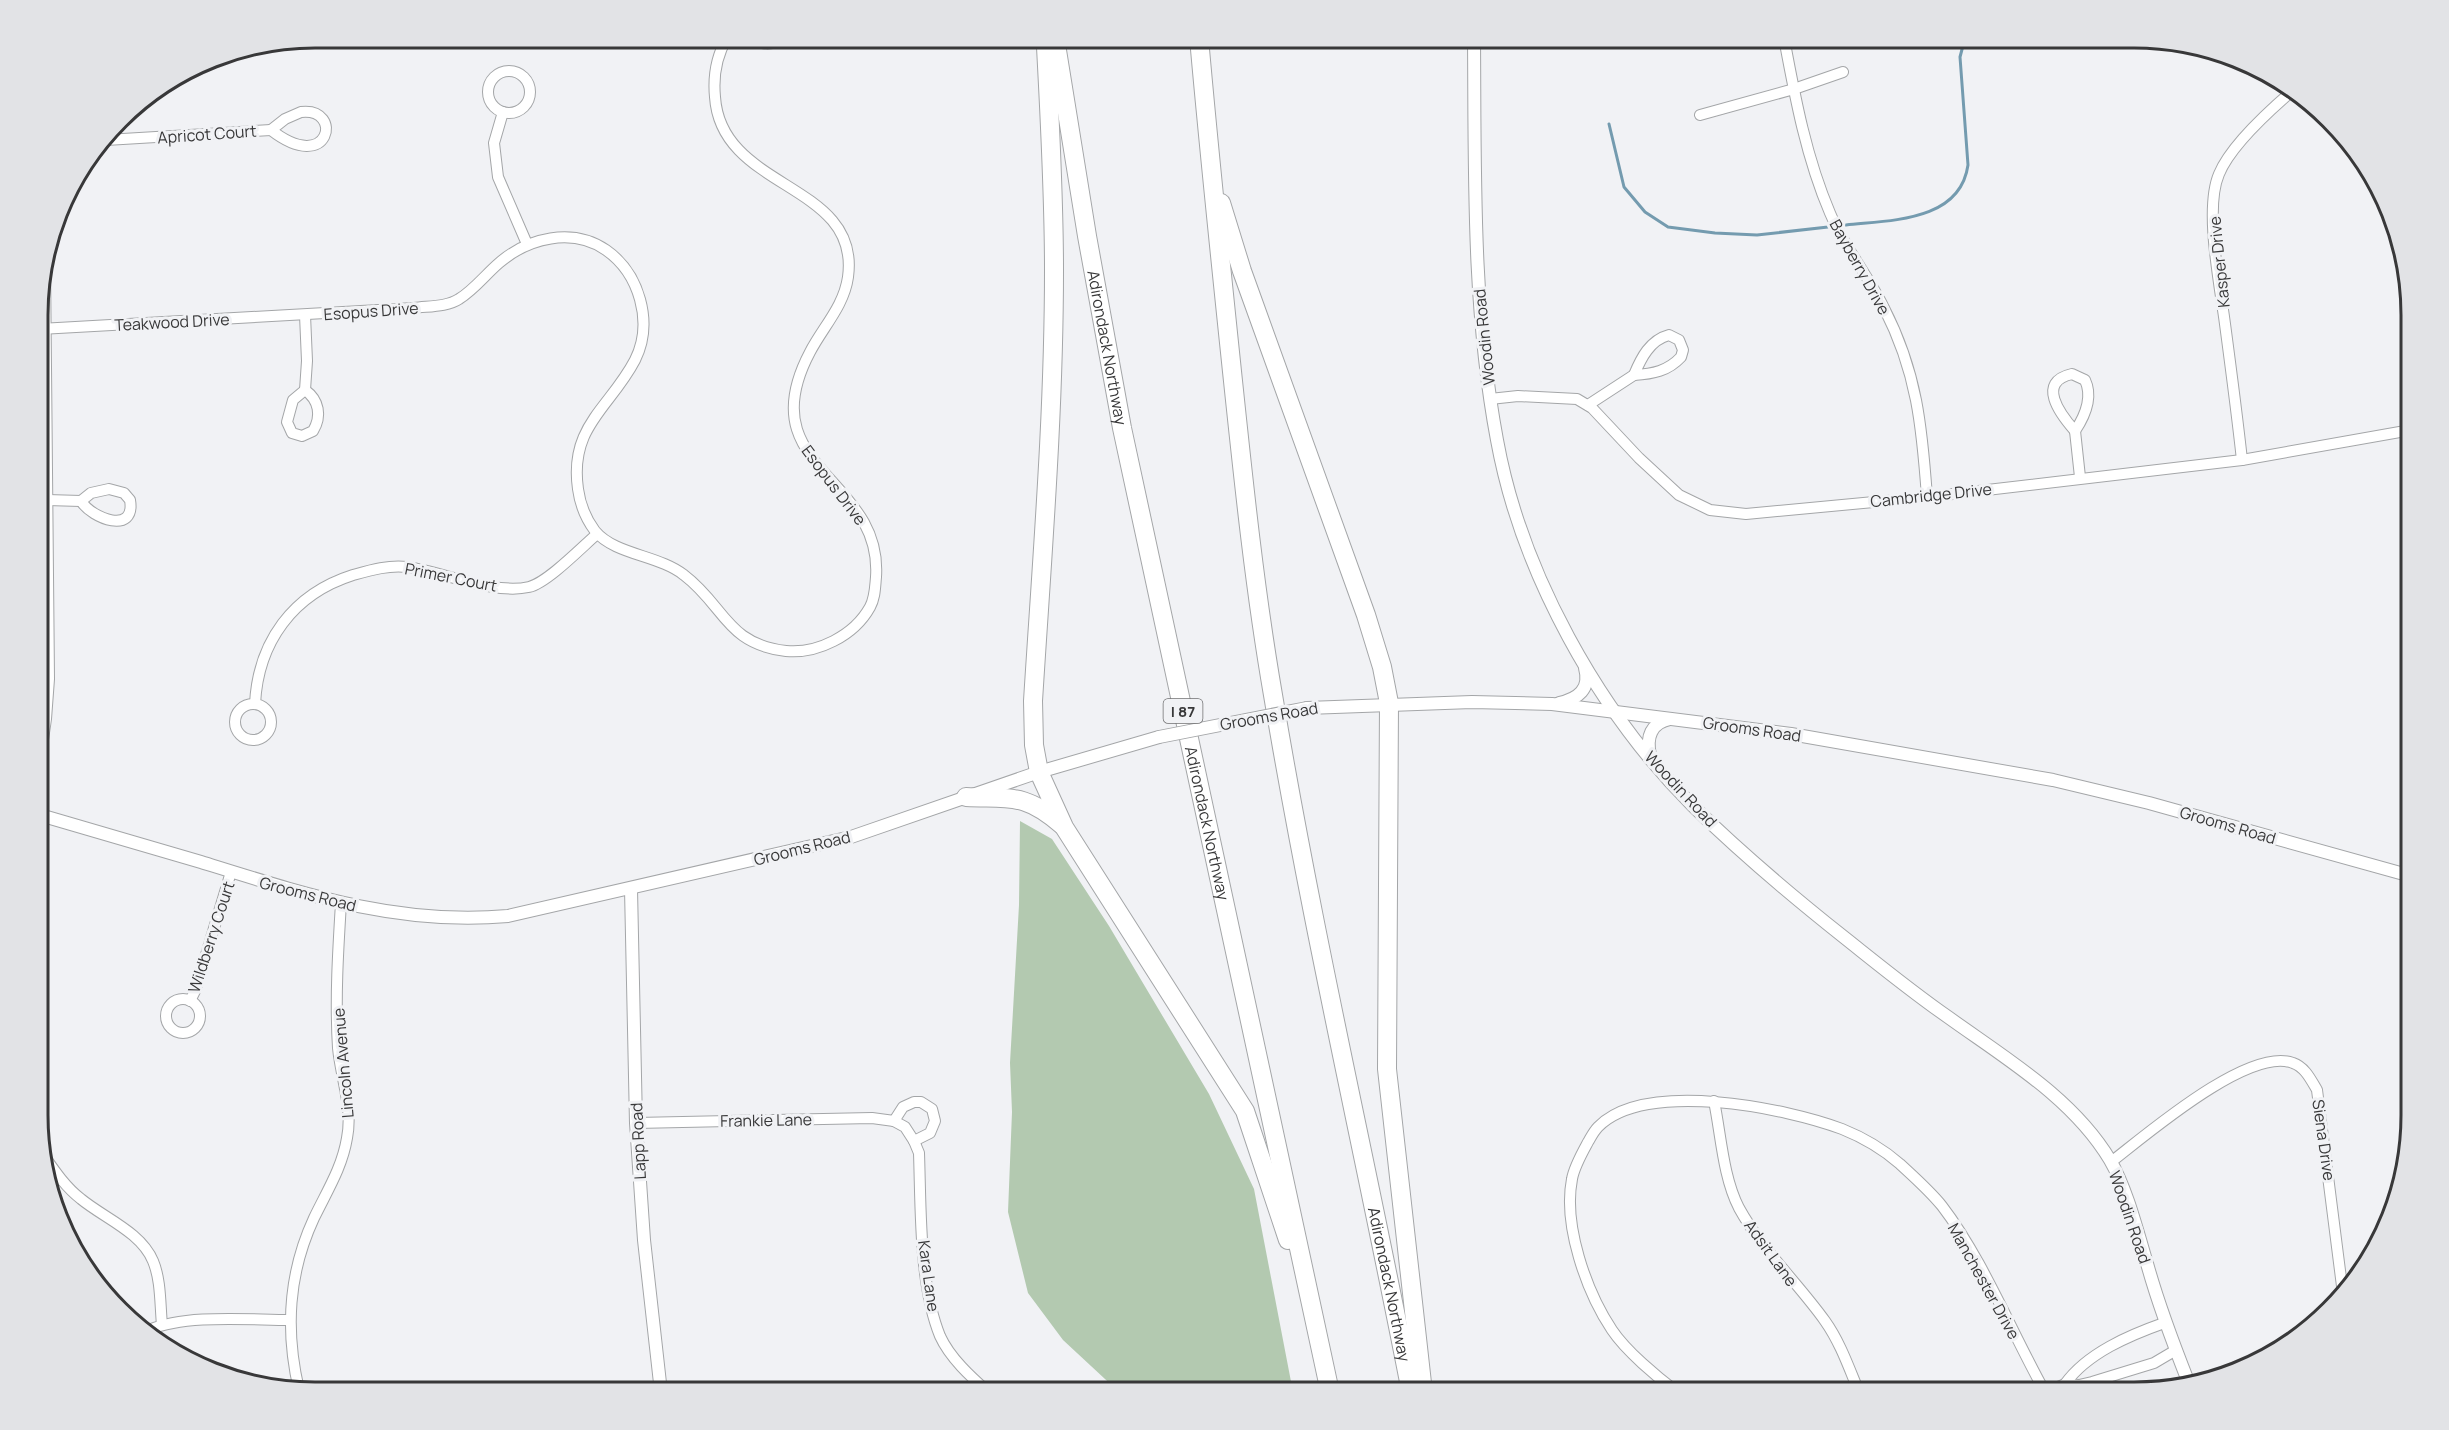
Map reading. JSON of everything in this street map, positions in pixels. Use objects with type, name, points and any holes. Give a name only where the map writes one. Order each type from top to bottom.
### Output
[{"type":"highway","points":[[1046,48],[1054,271],[1049,432],[1033,701],[1034,745],[1039,772],[1064,827],[1245,1111],[1317,1327]]},
{"type":"highway","name":"Adirondack Northway","points":[[1057,48],[1087,236],[1122,428],[1328,1382]]},
{"type":"highway","name":"Adirondack Northway","points":[[1200,48],[1247,514],[1272,693],[1320,947],[1378,1221],[1409,1382]]},
{"type":"highway","points":[[1210,166],[1242,271],[1366,615],[1382,667],[1389,703],[1387,1069],[1422,1382]]},
{"type":"highway","points":[[966,797],[1012,799],[1033,803],[1064,827]]},
{"type":"street","name":"Esopus Drive","points":[[305,315],[414,308],[451,303],[461,298],[503,259],[527,244],[554,237],[593,242],[614,256],[629,273],[642,304],[642,335],[635,360],[586,429],[577,459],[582,509],[597,534],[617,546],[674,567],[703,592],[744,639],[782,650],[805,652],[824,646],[856,625],[872,605],[877,561],[874,541],[858,512],[812,458],[799,438],[792,415],[794,389],[809,353],[840,305],[845,290],[848,275],[847,249],[841,233],[824,210],[778,182],[744,156],[725,134],[715,108],[714,85],[715,69],[724,48]]},
{"type":"street","name":"Woodin Road","points":[[1474,48],[1474,216],[1478,292],[1497,444],[1520,527],[1553,604],[1584,664],[1614,710],[1692,804],[1779,886],[1908,989],[2037,1080],[2068,1109],[2111,1162],[2135,1224],[2164,1323],[2186,1377]]},
{"type":"street","name":"Bayberry Drive","points":[[1786,48],[1811,160],[1830,214],[1855,261],[1884,306],[1907,360],[1922,426],[1927,497]]},
{"type":"street","points":[[514,71],[524,77],[530,87],[528,99],[525,105],[515,111],[503,112],[490,101],[489,84],[502,72],[514,71]]},
{"type":"street","points":[[1700,115],[1794,89],[1843,72]]},
{"type":"street","name":"Kasper Drive","points":[[2242,460],[2217,259],[2214,196],[2218,175],[2225,164],[2256,124],[2287,96]]},
{"type":"street","name":"Apricot Court","points":[[114,140],[271,130],[285,119],[307,111],[314,112],[323,119],[327,128],[320,142],[305,147],[285,141],[271,130]]},
{"type":"street","points":[[503,112],[494,143],[498,177],[527,244]]},
{"type":"street","points":[[305,315],[307,361],[305,390]]},
{"type":"street","name":"Teakwood Drive","points":[[48,329],[305,315]]},
{"type":"street","points":[[1588,405],[1634,375],[1656,373],[1676,363],[1682,357],[1683,350],[1679,340],[1670,335],[1654,343],[1643,355],[1634,375]]},
{"type":"street","points":[[2075,431],[2083,416],[2089,394],[2085,380],[2072,374],[2058,380],[2054,397],[2060,413],[2075,431],[2080,477]]},
{"type":"street","name":"Cambridge Drive","points":[[1490,399],[1518,396],[1577,399],[1588,405],[1679,495],[1710,510],[1746,514],[1927,497],[2080,477],[2242,460],[2401,432]]},
{"type":"street","points":[[48,500],[81,501]]},
{"type":"street","name":"Primer Court","points":[[255,704],[256,680],[268,645],[291,612],[308,596],[322,588],[375,569],[407,567],[482,585],[528,588],[536,585],[559,567],[597,534]]},
{"type":"street","points":[[1552,704],[1567,701],[1581,693],[1587,682],[1584,664]]},
{"type":"street","name":"Grooms Road","points":[[48,817],[274,886],[341,903],[425,918],[474,919],[508,916],[851,837],[1039,772],[1159,737],[1307,708],[1389,703],[1488,701],[1614,710],[1791,734],[2053,780],[2149,803],[2401,873]]},
{"type":"street","points":[[1650,756],[1647,741],[1651,730],[1660,721],[1673,718]]},
{"type":"street","name":"Wildberry Court","points":[[190,1000],[195,991],[231,872]]},
{"type":"street","name":"Lapp Road","points":[[631,889],[636,1123],[644,1240],[660,1382]]},
{"type":"street","name":"Lincoln Avenue","points":[[297,1381],[291,1357],[290,1320],[298,1263],[315,1217],[339,1172],[347,1138],[347,1101],[339,1051],[337,1007],[341,903]]},
{"type":"street","name":"Siena Drive","points":[[2111,1162],[2199,1096],[2226,1079],[2256,1065],[2275,1061],[2293,1062],[2307,1073],[2317,1090],[2342,1283]]},
{"type":"street","name":"Manchester Drive","points":[[1662,1382],[1612,1330],[1589,1285],[1575,1245],[1570,1201],[1572,1178],[1582,1152],[1597,1127],[1611,1117],[1647,1103],[1714,1101],[1802,1117],[1843,1130],[1870,1143],[1899,1163],[1941,1205],[1966,1243],[2040,1382]]},
{"type":"street","name":"Adsit Lane","points":[[1714,1101],[1729,1177],[1738,1206],[1753,1231],[1826,1322],[1845,1357],[1855,1382]]},
{"type":"street","points":[[921,1102],[932,1109],[933,1127],[930,1132],[914,1141],[905,1127],[894,1121],[898,1113],[908,1104],[921,1102]]},
{"type":"street","name":"Frankie Lane","points":[[636,1123],[872,1118],[894,1121]]},
{"type":"street","name":"Kara Lane","points":[[914,1141],[919,1153],[927,1288],[932,1311],[941,1338],[965,1371],[977,1382]]},
{"type":"street","points":[[54,1170],[79,1198],[138,1240],[146,1249],[158,1277],[162,1325]]},
{"type":"street","points":[[154,1328],[162,1325],[202,1321],[290,1320]]},
{"type":"street","name":"Manchester Drive","points":[[2066,1382],[2074,1371],[2116,1344],[2142,1330],[2164,1323]]},
{"type":"street","name":"Manchester Drive","points":[[2092,1382],[2154,1363],[2176,1350]]},
{"type":"green space","points":[[1020,821],[1052,839],[1109,926],[1209,1094],[1254,1189],[1291,1382],[1108,1382],[1063,1340],[1028,1293],[1008,1212],[1012,1112],[1010,1063],[1019,905]]},
{"type":"waterway","points":[[1846,225],[1882,222],[1921,214],[1937,208],[1952,198],[1962,184],[1968,165],[1960,57],[1962,48]]},
{"type":"waterway","points":[[1609,124],[1624,187],[1645,212],[1668,227],[1757,235],[1828,227]]}]
